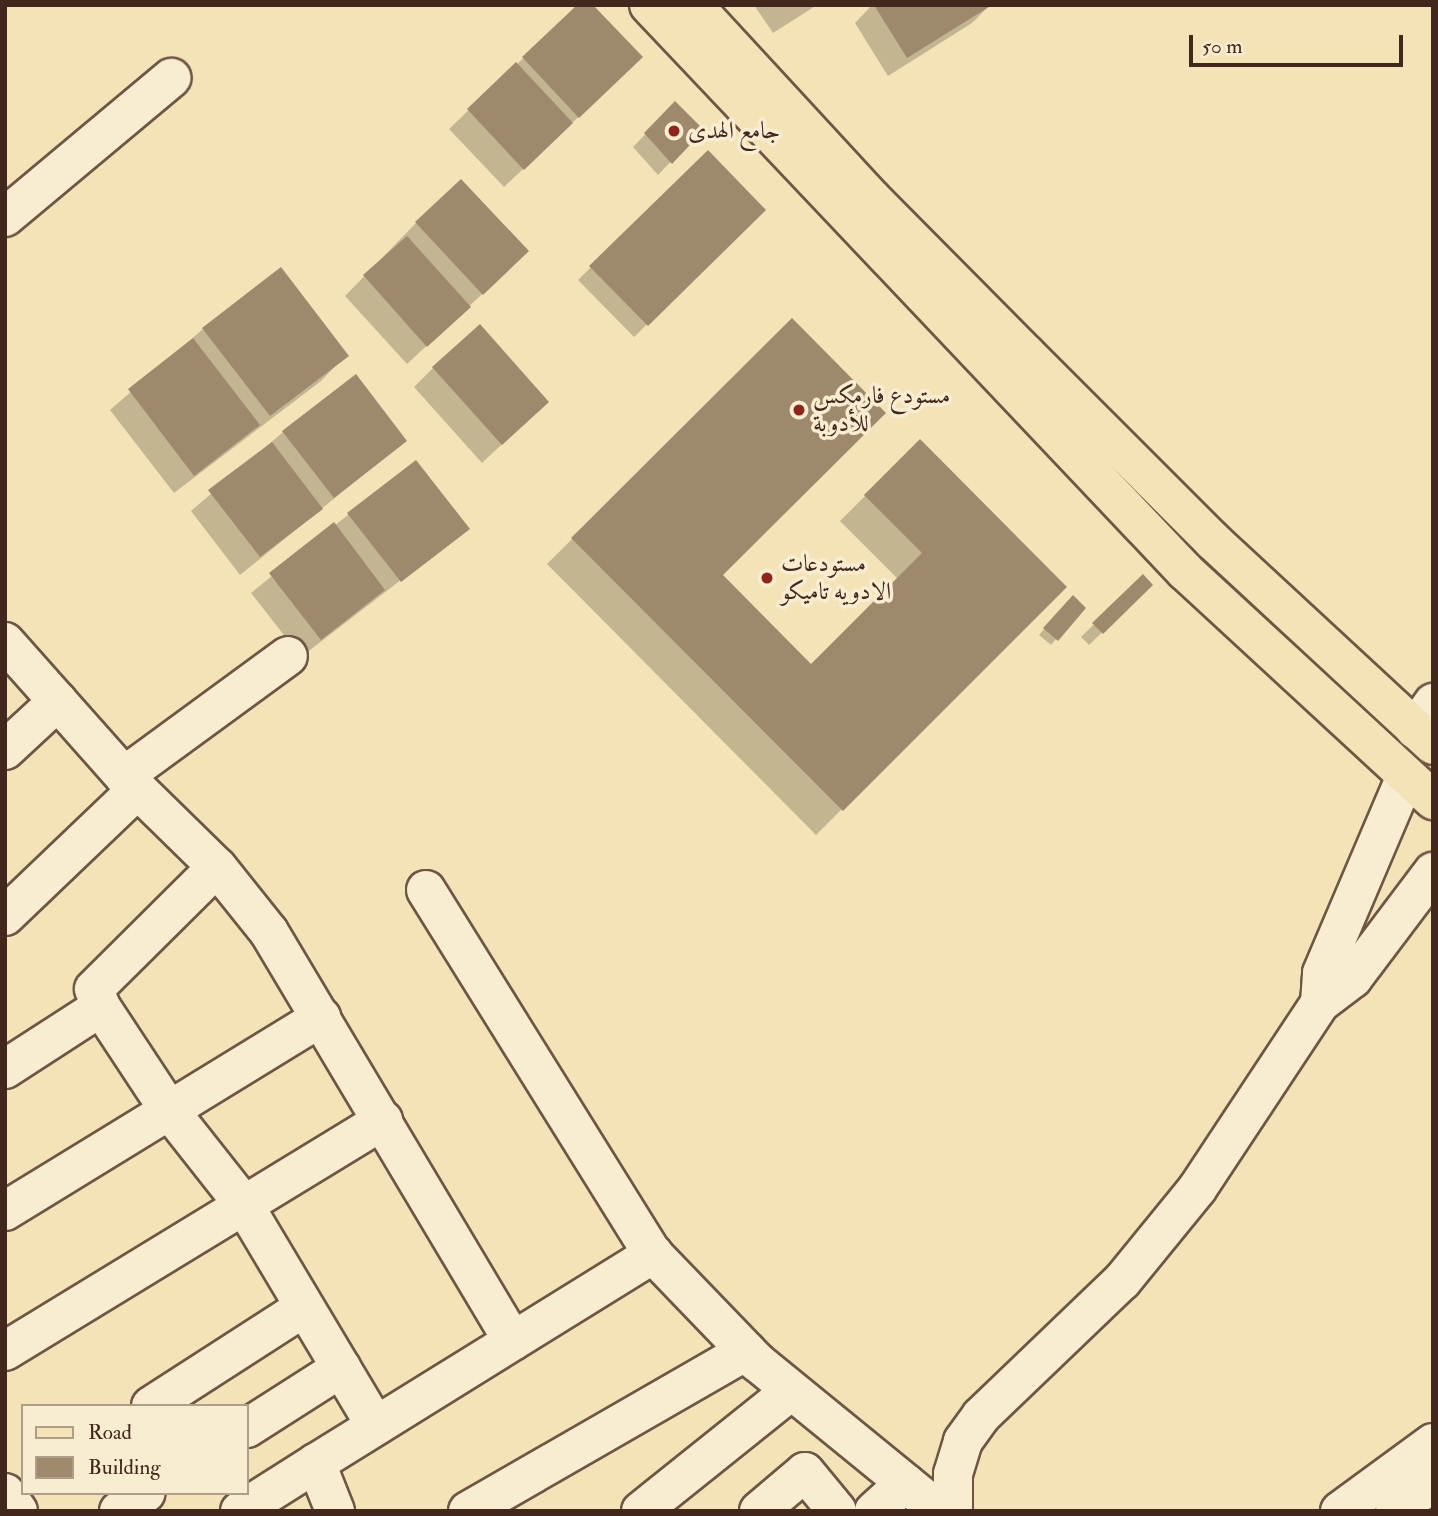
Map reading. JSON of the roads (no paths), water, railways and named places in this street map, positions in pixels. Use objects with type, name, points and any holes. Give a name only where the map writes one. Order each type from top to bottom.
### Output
[{"type":"main road","points":[[649,5],[1015,367],[1427,726]]},
{"type":"main road","points":[[693,5],[870,198],[1185,571],[1420,788]]},
{"type":"street","points":[[5,217],[171,78]]},
{"type":"street","points":[[5,642],[130,783],[217,867],[269,932],[513,1341]]},
{"type":"street","points":[[5,916],[130,783],[288,656]]},
{"type":"street","points":[[5,750],[58,701]]},
{"type":"street","points":[[1320,1003],[1322,973],[1420,788]]},
{"type":"street","points":[[217,867],[94,989],[101,1007],[169,1110],[244,1205],[303,1308],[376,1426]]},
{"type":"street","points":[[953,1511],[953,1474],[963,1441],[981,1416],[1122,1281],[1198,1189],[1320,1003],[1353,978],[1433,872]]},
{"type":"street","points":[[426,890],[653,1254],[746,1351],[791,1391],[940,1511]]},
{"type":"street","points":[[5,1069],[101,1007]]},
{"type":"street","points":[[5,1211],[321,1017]]},
{"type":"street","points":[[5,1351],[383,1120]]},
{"type":"street","points":[[240,1511],[653,1254]]},
{"type":"street","points":[[154,1404],[303,1308]]},
{"type":"street","points":[[468,1511],[746,1351]]},
{"type":"street","points":[[248,1427],[341,1368]]},
{"type":"street","points":[[641,1511],[791,1391]]},
{"type":"street","points":[[1340,1511],[1433,1443]]},
{"type":"street","points":[[316,1463],[335,1511]]},
{"type":"street","points":[[759,1511],[806,1472],[837,1511]]},
{"type":"street","points":[[1395,1511],[1433,1482]]},
{"type":"street","points":[[874,1511],[905,1483]]},
{"type":"street","points":[[119,1511],[143,1495]]},
{"type":"place","name":"جامع الهدى","points":[[674,131]]},
{"type":"place","name":"مستودع فارمكس للأدوبة","points":[[799,410]]},
{"type":"place","name":"مستودعات الادويه تاميكو","points":[[767,578]]}]
